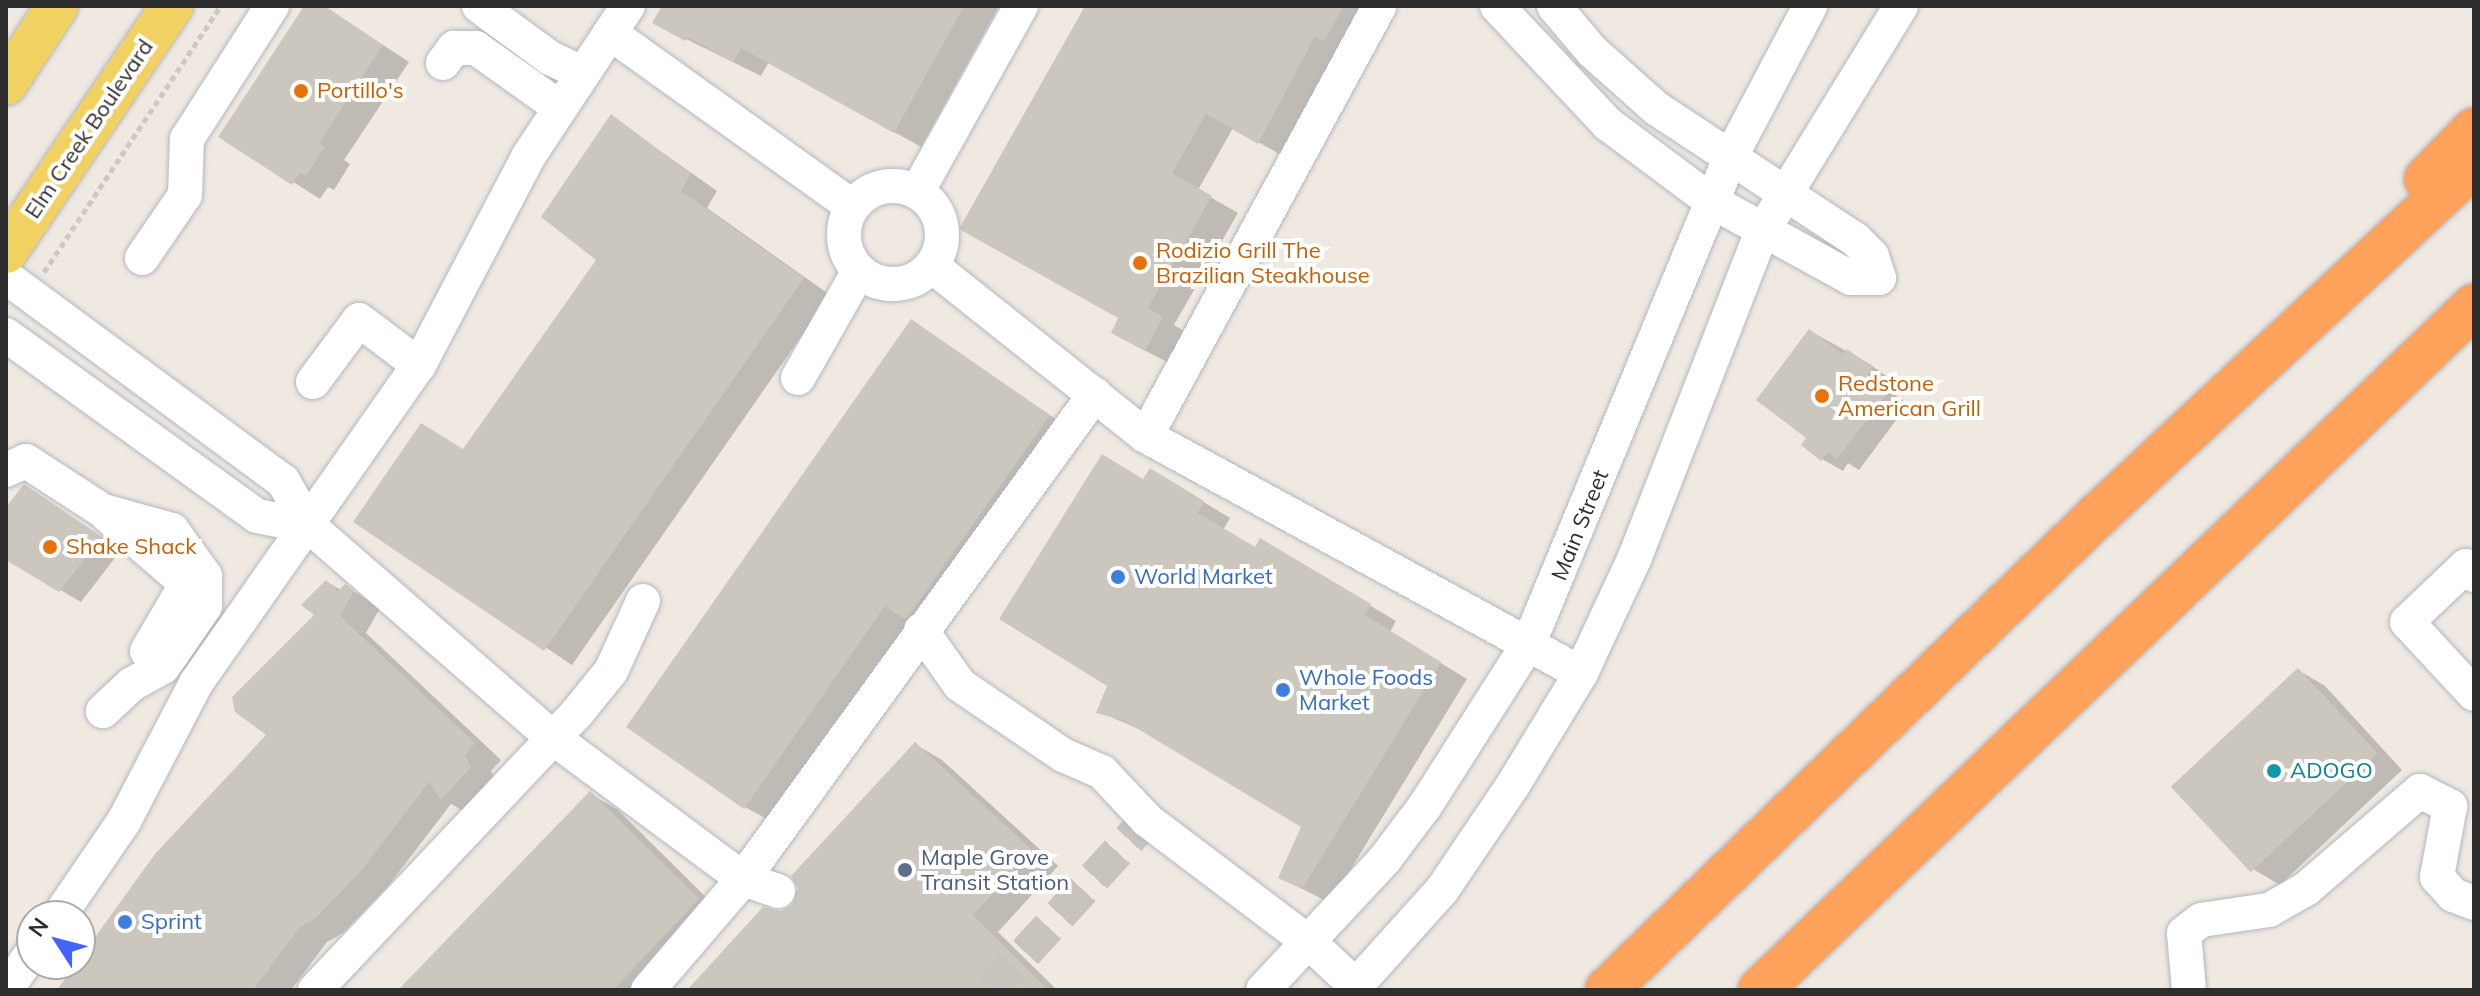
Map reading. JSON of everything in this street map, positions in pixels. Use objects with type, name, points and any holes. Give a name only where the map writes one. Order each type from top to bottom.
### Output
[{"type":"highway","points":[[2098,515],[2474,130]]},
{"type":"highway","points":[[1607,990],[2098,515],[2474,165]]},
{"type":"highway","points":[[1760,990],[2474,306]]},
{"type":"main road","points":[[6,84],[57,6]]},
{"type":"main road","name":"Elm Creek Boulevard","points":[[6,252],[172,6]]},
{"type":"street","points":[[142,258],[185,195],[187,139],[272,6]]},
{"type":"street","points":[[187,139],[223,112],[292,6]]},
{"type":"street","points":[[479,6],[550,58],[577,68]]},
{"type":"street","points":[[503,6],[559,46],[577,68]]},
{"type":"street","points":[[917,192],[1021,6]]},
{"type":"street","points":[[1146,436],[1379,6]]},
{"type":"street","points":[[1497,6],[1608,124],[1711,201],[1762,232],[1851,278],[1879,278],[1872,256],[1856,240],[1781,195],[1619,78],[1554,6]]},
{"type":"street","name":"Main Street","points":[[1263,990],[1311,944],[1425,806],[1529,643],[1711,201],[1730,158],[1810,6]]},
{"type":"street","points":[[921,630],[960,685],[1063,755],[1102,772],[1147,820],[1311,944],[1354,988],[1442,890],[1513,785],[1581,673],[1635,557],[1762,232],[1781,195],[1901,6]]},
{"type":"street","points":[[70,900],[124,821],[196,683],[419,365],[559,107],[577,68],[619,20],[852,206]]},
{"type":"street","points":[[443,63],[454,48],[476,48],[559,107]]},
{"type":"street","points":[[904,187],[917,192],[939,217],[943,234],[932,266],[895,285],[882,284],[859,271],[844,238],[852,206],[875,189],[904,187]]},
{"type":"street","points":[[932,266],[1146,436],[1581,673]]},
{"type":"street","points":[[798,378],[859,271]]},
{"type":"street","points":[[18,286],[283,481],[309,526],[552,737],[770,900]]},
{"type":"street","points":[[313,382],[359,320],[419,365]]},
{"type":"street","points":[[6,335],[257,516],[309,526]]},
{"type":"street","points":[[648,990],[743,879],[1095,394]]},
{"type":"street","points":[[6,470],[26,461],[103,511],[172,530],[205,576],[205,606],[163,667],[132,684],[103,711]]},
{"type":"street","points":[[2474,575],[2466,566],[2407,622],[2474,694]]},
{"type":"street","points":[[315,990],[611,671],[643,601]]},
{"type":"street","points":[[2189,990],[2184,933],[2201,920],[2257,913],[2294,896],[2420,791],[2450,806],[2437,877],[2453,895],[2474,903]]},
{"type":"path","points":[[18,286],[221,6]]},
{"type":"building","name":"Portillo's","points":[[304,6],[325,6],[383,45],[319,143],[325,147],[306,176],[300,173],[292,185],[218,137]]},
{"type":"building","points":[[662,6],[964,6],[894,133],[741,48],[733,62],[688,37],[685,41],[652,23]]},
{"type":"building","points":[[1085,6],[1344,6],[1324,41],[1315,36],[1258,144],[1206,114],[1172,173],[1212,196],[1148,308],[1163,317],[1145,351],[1111,333],[1118,318],[959,229]]},
{"type":"building","points":[[611,114],[691,174],[681,191],[804,278],[544,651],[353,522],[421,423],[463,449],[596,260],[541,217]]},
{"type":"building","points":[[911,319],[1050,415],[910,614],[905,619],[885,606],[744,809],[626,727]]},
{"type":"building","name":"Redstone American Grill","points":[[1809,329],[1843,354],[1847,349],[1872,367],[1867,375],[1889,391],[1837,459],[1828,452],[1821,461],[1801,445],[1806,438],[1756,400]]},
{"type":"building","name":"Whole Foods Market","points":[[1102,454],[1143,479],[1150,468],[1204,501],[1198,513],[1255,547],[1260,538],[1371,604],[1365,615],[1441,662],[1302,889],[1278,878],[1301,827],[1123,720],[1096,713],[1107,686],[999,619]]},
{"type":"building","name":"Shake Shack","points":[[24,484],[102,537],[59,592],[6,560],[6,507]]},
{"type":"building","points":[[326,580],[338,591],[345,584],[354,591],[340,616],[475,743],[465,755],[471,767],[441,800],[429,782],[361,871],[316,918],[300,927],[253,990],[57,990],[64,980],[96,980],[96,936],[155,854],[266,735],[235,712],[232,697],[314,615],[301,605]]},
{"type":"building","name":"ADOGO","points":[[2298,668],[2378,754],[2251,872],[2171,787]]},
{"type":"building","name":"Maple Grove Transit Station","points":[[915,742],[1032,850],[973,915],[1048,990],[687,990],[763,907],[781,911],[792,905],[798,888],[791,876]]},
{"type":"building","points":[[590,791],[699,899],[613,990],[398,990]]},
{"type":"tunnel","points":[[991,990],[1147,820]]},
{"type":"place","name":"Portillo's","points":[[301,91]]},
{"type":"place","name":"Rodizio Grill The Brazilian Steakhouse","points":[[1140,263]]},
{"type":"place","name":"Redstone American Grill","points":[[1822,396]]},
{"type":"place","name":"Shake Shack","points":[[50,547]]},
{"type":"place","name":"World Market","points":[[1118,577]]},
{"type":"place","name":"Whole Foods Market","points":[[1283,690]]},
{"type":"place","name":"ADOGO","points":[[2274,771]]},
{"type":"place","name":"Maple Grove Transit Station","points":[[905,870]]},
{"type":"place","name":"Sprint","points":[[125,922]]}]
